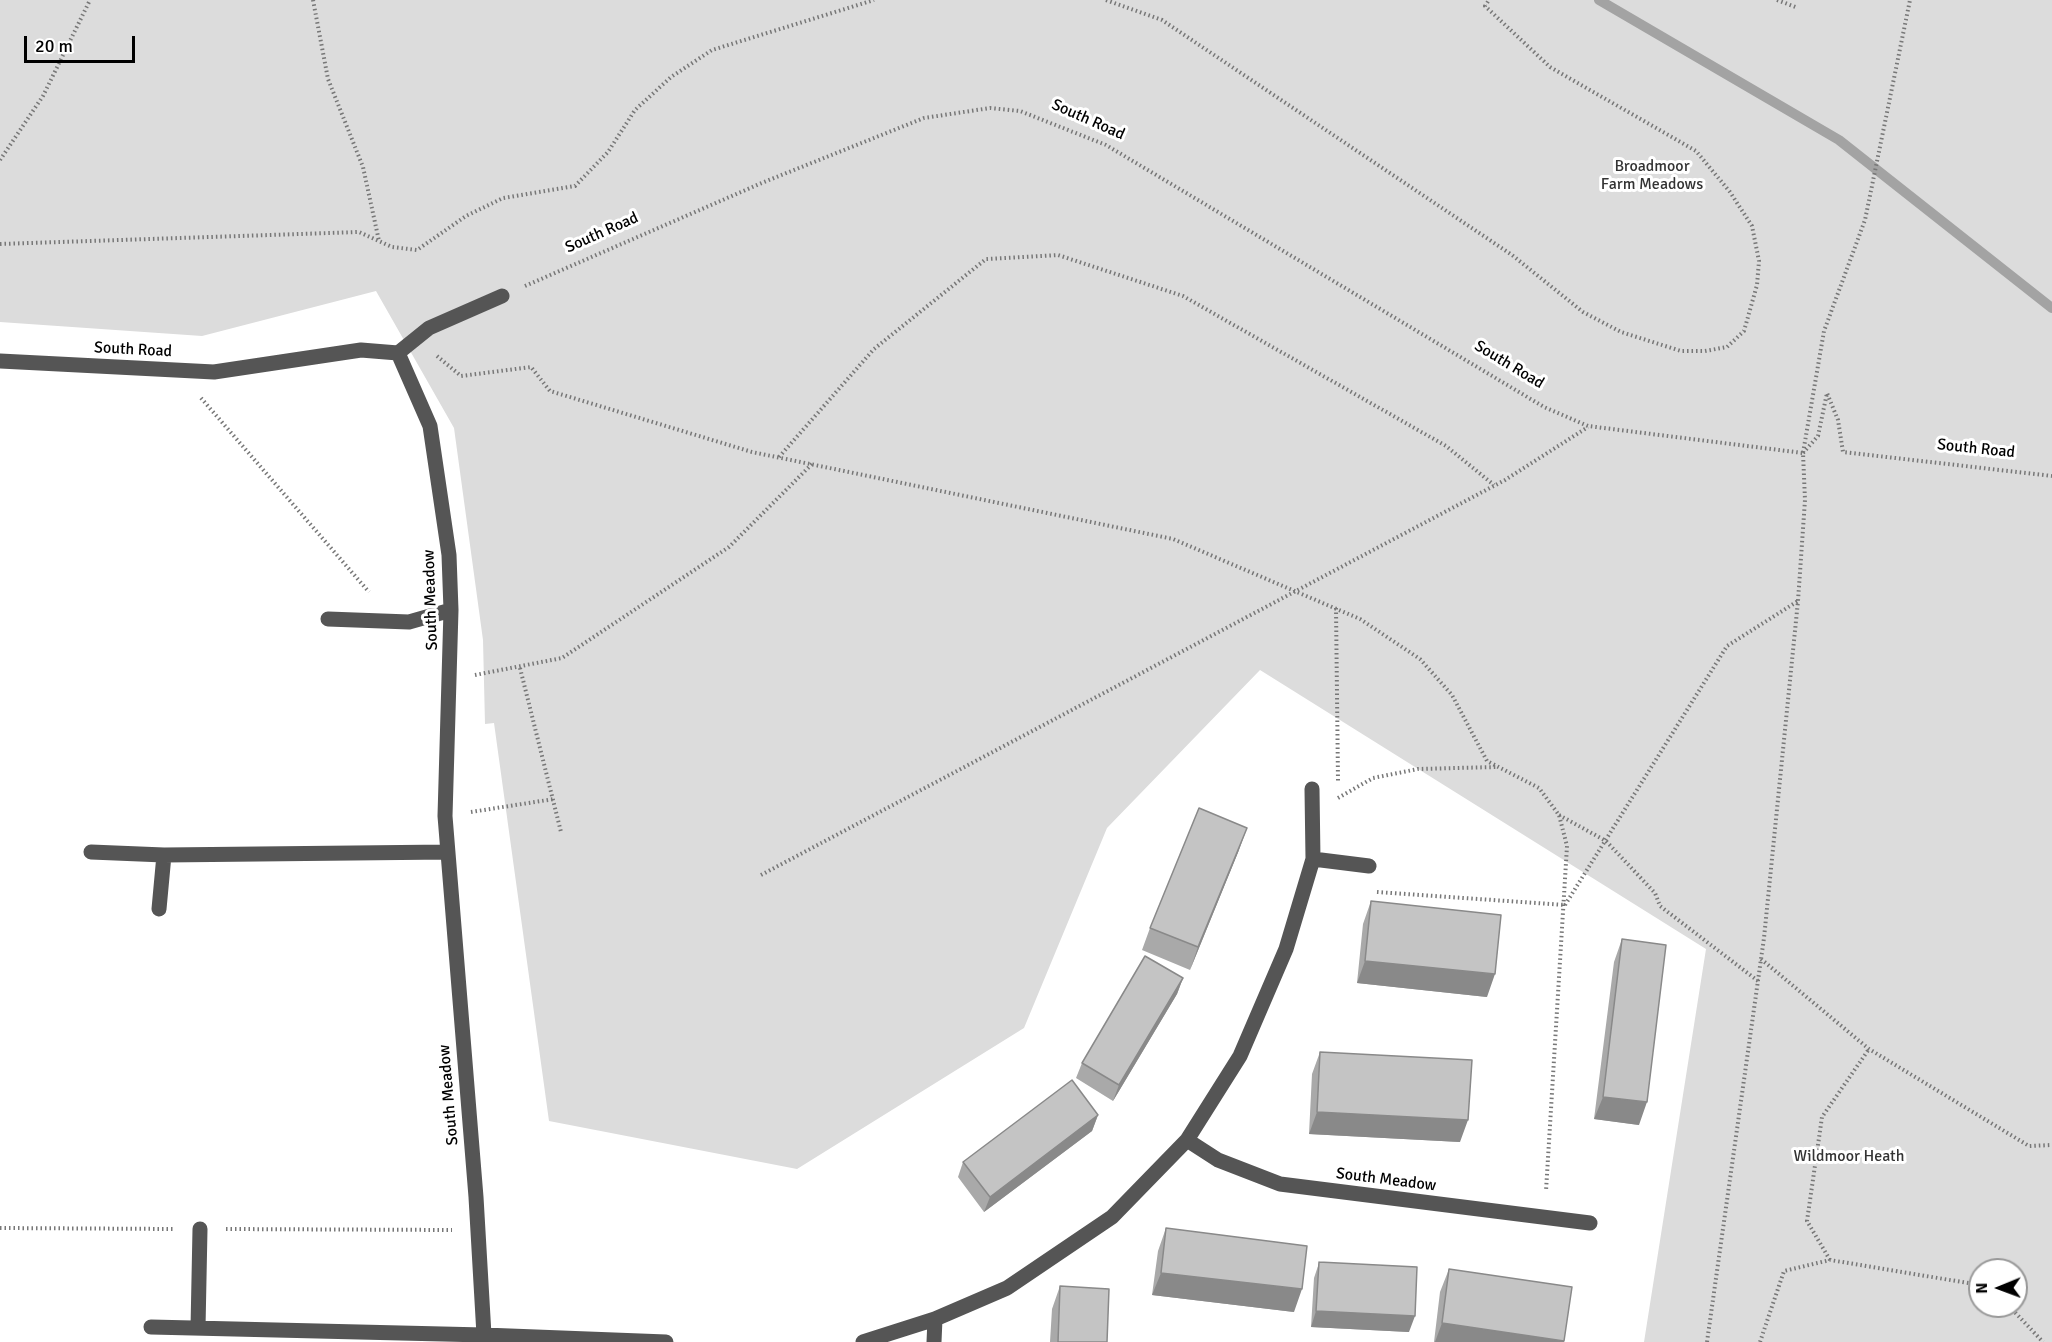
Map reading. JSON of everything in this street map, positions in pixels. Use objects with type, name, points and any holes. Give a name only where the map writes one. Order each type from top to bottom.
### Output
[{"type":"street","points":[[398,353],[429,328],[502,296]]},
{"type":"street","name":"South Road","points":[[0,361],[214,372],[361,350],[398,353]]},
{"type":"street","name":"South Meadow","points":[[398,353],[430,426],[449,555],[450,678],[445,816],[484,1335]]},
{"type":"street","points":[[328,619],[409,622],[451,610]]},
{"type":"street","points":[[863,1342],[935,1319],[1006,1288],[1112,1217],[1187,1140],[1240,1056],[1286,949],[1313,859],[1312,789]]},
{"type":"street","points":[[91,852],[164,855],[448,852]]},
{"type":"street","points":[[159,909],[164,855]]},
{"type":"street","points":[[1313,859],[1369,866]]},
{"type":"street","name":"South Meadow","points":[[1187,1140],[1218,1160],[1280,1184],[1590,1223]]},
{"type":"street","points":[[198,1328],[200,1229]]},
{"type":"street","points":[[934,1342],[935,1319]]},
{"type":"street","points":[[151,1327],[666,1342]]},
{"type":"path","points":[[0,160],[43,96],[90,0]]},
{"type":"path","points":[[313,0],[328,79],[363,167],[380,242]]},
{"type":"path","points":[[0,244],[359,232],[392,247],[417,250],[466,216],[503,198],[575,186],[608,152],[635,110],[671,76],[712,50],[874,0]]},
{"type":"path","points":[[1106,0],[1162,20],[1512,255],[1583,312],[1621,332],[1681,351],[1705,351],[1727,347],[1744,331],[1757,285],[1759,261],[1752,226],[1730,192],[1696,151],[1550,67],[1485,6],[1490,0]]},
{"type":"path","points":[[1777,0],[1797,8]]},
{"type":"path","points":[[1707,1342],[1761,959],[1798,601],[1805,500],[1803,453],[1824,332],[1865,220],[1910,0]]},
{"type":"path","name":"South Road","points":[[502,296],[764,182],[924,118],[990,108],[1020,111],[1106,145],[1535,402],[1588,426],[1803,453],[1818,436],[1827,393],[1838,420],[1843,452],[2052,476]]},
{"type":"path","points":[[778,457],[874,349],[986,260],[1058,255],[1183,296],[1446,446],[1494,485]]},
{"type":"path","points":[[416,338],[461,376],[531,367],[550,391],[778,457],[1173,539],[1360,619],[1420,658],[1452,695],[1487,761],[1539,788],[1559,815],[1567,846],[1544,1219]]},
{"type":"path","points":[[177,370],[393,621]]},
{"type":"path","points":[[761,875],[1494,485],[1588,426]]},
{"type":"path","points":[[450,678],[520,668],[562,658],[729,547],[812,464]]},
{"type":"path","points":[[1565,905],[1727,646],[1798,601]]},
{"type":"path","points":[[1336,608],[1338,798],[1373,778],[1418,769],[1497,767]]},
{"type":"path","points":[[520,668],[561,832]]},
{"type":"path","points":[[445,816],[554,799]]},
{"type":"path","points":[[1559,815],[1606,841],[1655,893],[1660,906],[1758,981]]},
{"type":"path","points":[[1369,866],[1369,892],[1565,905]]},
{"type":"path","points":[[1761,959],[1869,1049],[2029,1146],[2052,1144]]},
{"type":"path","points":[[1830,1260],[1807,1221],[1822,1117],[1869,1049]]},
{"type":"path","points":[[0,1228],[478,1232]]},
{"type":"path","points":[[1760,1342],[1784,1271],[1830,1260],[1968,1283]]},
{"type":"path","points":[[2020,1318],[2043,1342]]},
{"type":"green space","points":[[0,0],[2052,0],[2052,1342],[1644,1342],[1706,949],[1260,670],[1107,828],[1024,1028],[797,1169],[549,1121],[494,723],[485,724],[483,640],[454,428],[376,291],[202,336],[0,322]]},
{"type":"building","points":[[1199,808],[1247,828],[1198,947],[1150,928]]},
{"type":"building","points":[[1371,901],[1501,915],[1495,974],[1365,961]]},
{"type":"building","points":[[1622,939],[1666,945],[1647,1102],[1603,1097]]},
{"type":"building","points":[[1145,956],[1183,978],[1119,1085],[1082,1063]]},
{"type":"building","points":[[1320,1052],[1472,1060],[1468,1120],[1317,1112]]},
{"type":"building","points":[[1072,1080],[1098,1115],[990,1197],[963,1162]]},
{"type":"building","points":[[1166,1228],[1307,1246],[1302,1289],[1161,1273]]},
{"type":"building","points":[[1319,1262],[1417,1267],[1415,1316],[1316,1311]]},
{"type":"building","points":[[1449,1269],[1572,1287],[1564,1341],[1442,1323]]},
{"type":"building","points":[[1060,1286],[1109,1289],[1107,1342],[1058,1342]]},
{"type":"waterway","points":[[1599,0],[1839,140],[2052,308]]},
{"type":"park label","name":"Broadmoor Farm Meadows","points":[[1652,176]]},
{"type":"park label","name":"Wildmoor Heath","points":[[1849,1157]]}]
